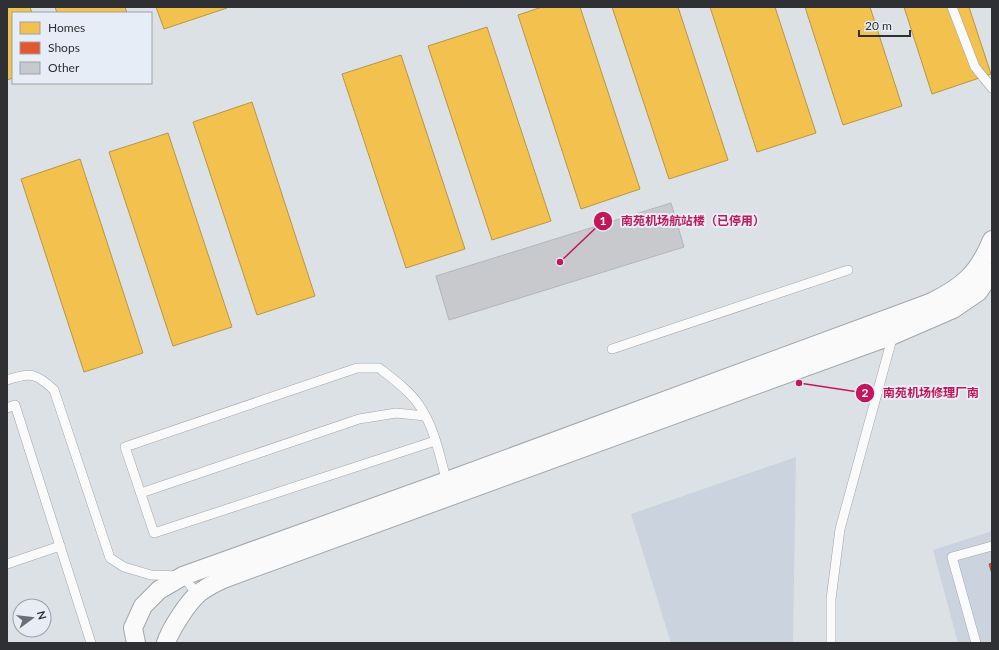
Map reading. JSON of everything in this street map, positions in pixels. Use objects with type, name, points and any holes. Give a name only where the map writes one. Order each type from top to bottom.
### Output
[{"type":"street","points":[[166,643],[168,636],[181,615],[197,594],[223,579],[449,489],[930,303],[951,293],[965,283],[977,268],[992,240]]},
{"type":"street","points":[[136,643],[133,628],[143,606],[159,590],[183,576],[449,489],[893,335],[953,309],[978,292],[992,272]]},
{"type":"lane","points":[[952,7],[975,68],[992,88]]},
{"type":"lane","points":[[612,349],[848,270]]},
{"type":"lane","points":[[831,643],[831,599],[840,529],[893,335]]},
{"type":"lane","points":[[435,441],[154,533],[124,447],[357,368],[379,368],[397,382],[419,405],[432,430],[449,489]]},
{"type":"lane","points":[[7,380],[23,375],[40,378],[54,390],[110,558],[124,567],[151,575],[183,576],[197,594]]},
{"type":"lane","points":[[7,408],[15,406],[91,643]]},
{"type":"lane","points":[[141,493],[359,419],[396,413],[425,416]]},
{"type":"lane","points":[[7,564],[60,546]]},
{"type":"lane","points":[[976,643],[952,557],[992,546]]},
{"type":"shaded area","points":[[796,457],[793,643],[671,643],[631,514]]},
{"type":"shaded area","points":[[992,531],[992,643],[958,643],[933,550]]},
{"type":"building: Homes","points":[[7,7],[30,7],[32,12],[12,12],[12,78],[7,80]]},
{"type":"building: Homes","points":[[55,7],[125,7],[127,12],[57,12]]},
{"type":"building: Homes","points":[[156,7],[226,7],[227,8],[164,29]]},
{"type":"building: Homes","points":[[542,7],[580,7],[640,189],[581,209],[518,15]]},
{"type":"building: Homes","points":[[612,7],[678,7],[728,160],[669,179]]},
{"type":"building: Homes","points":[[710,7],[775,7],[816,133],[757,152]]},
{"type":"building: Homes","points":[[805,7],[870,7],[902,106],[843,125]]},
{"type":"building: Homes","points":[[904,7],[969,7],[991,74],[932,94]]},
{"type":"building: Homes","points":[[487,27],[551,221],[492,240],[428,46]]},
{"type":"building: Homes","points":[[401,55],[465,249],[406,268],[342,74]]},
{"type":"building: Homes","points":[[252,102],[315,296],[257,315],[193,122]]},
{"type":"building: Homes","points":[[168,133],[232,327],[173,346],[109,152]]},
{"type":"building: Homes","points":[[80,159],[143,353],[84,372],[21,179]]},
{"type":"building: Shops","points":[[992,563],[992,574],[989,564]]},
{"type":"building: Other","points":[[671,203],[684,247],[449,320],[436,276]]},
{"type":"place","name":"南苑机场航站楼（已停用）","points":[[560,262]]},
{"type":"place","name":"南苑机场修理厂南","points":[[799,383]]}]
